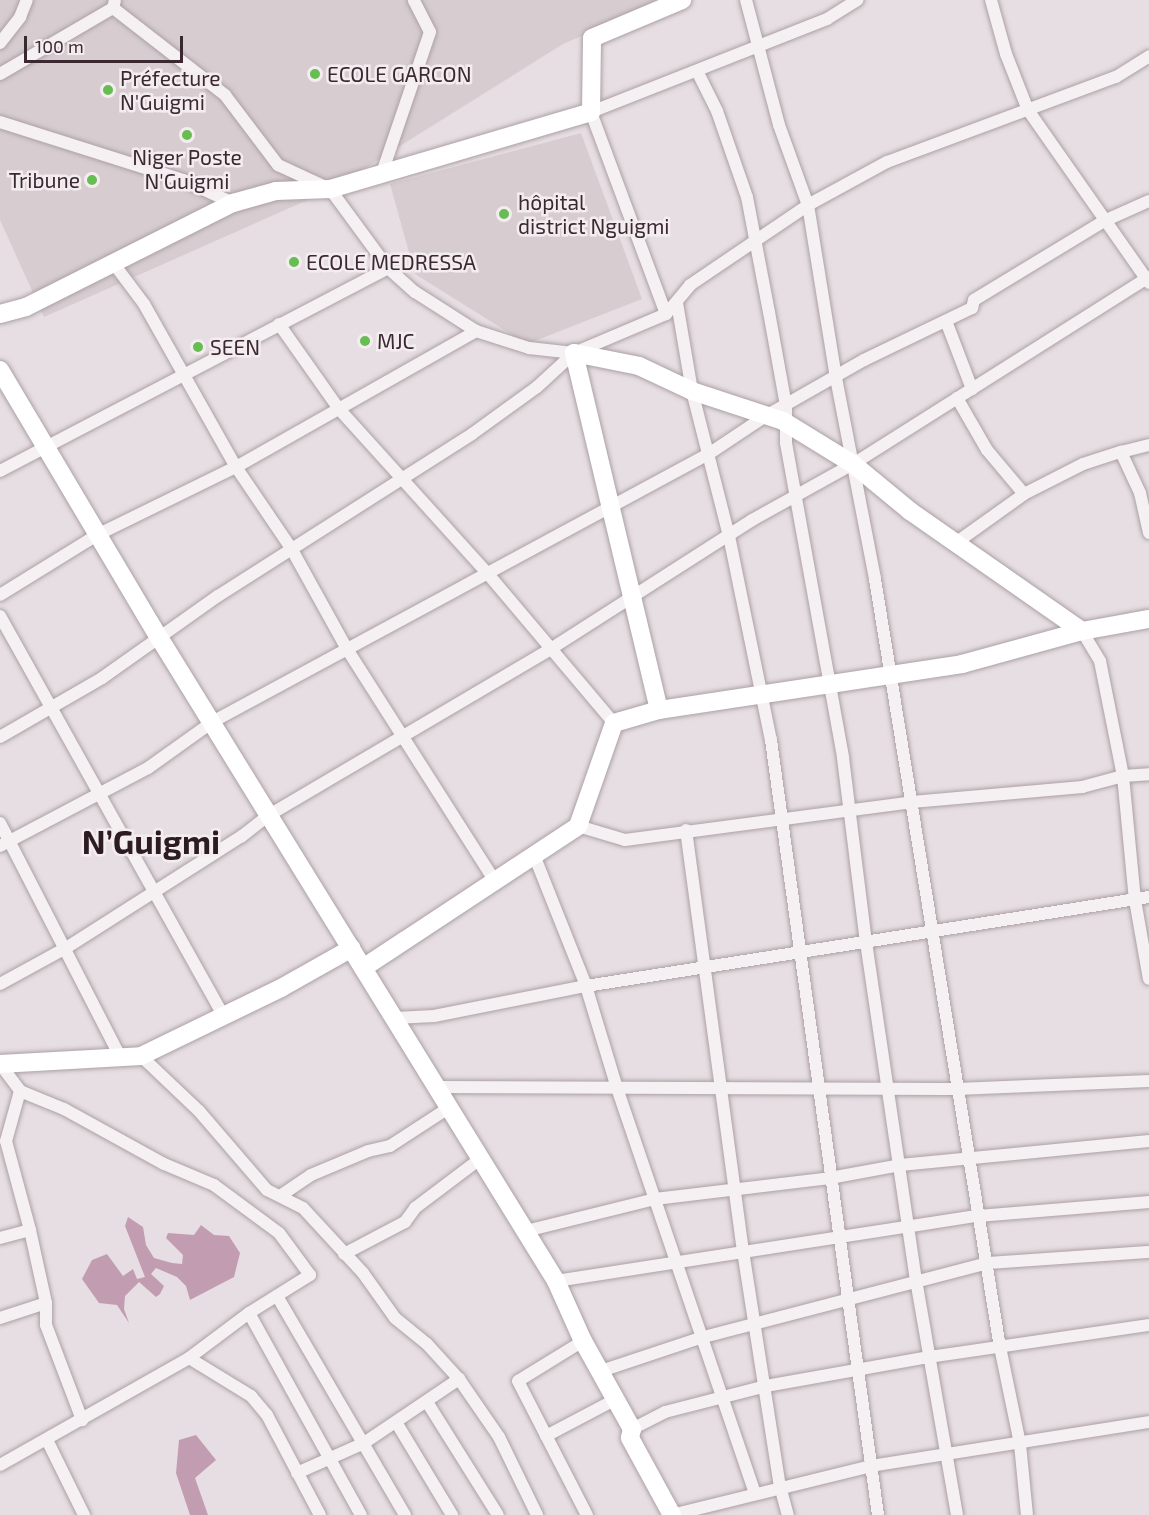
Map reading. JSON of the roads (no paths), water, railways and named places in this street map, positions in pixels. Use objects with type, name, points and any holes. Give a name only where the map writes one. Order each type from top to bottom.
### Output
[{"type":"street","points":[[2,36],[27,0]]},
{"type":"street","points":[[382,173],[430,32],[414,0]]},
{"type":"street","points":[[666,314],[591,111],[592,38],[682,0]]},
{"type":"street","points":[[746,0],[779,124],[808,205],[836,378],[912,802],[1000,1347],[1020,1444],[1027,1515]]},
{"type":"street","points":[[0,314],[26,307],[233,203],[276,191],[330,189],[591,111],[698,73],[827,19],[857,0]]},
{"type":"street","points":[[0,984],[66,948],[154,893],[269,815],[403,739],[796,494],[853,464],[1148,280],[1104,221],[1028,110],[1006,54],[991,0]]},
{"type":"street","points":[[0,74],[114,4],[225,95],[278,165],[330,189],[388,268],[415,291],[476,331],[529,348],[574,353],[639,366],[692,391],[764,417]]},
{"type":"street","points":[[0,737],[160,639],[291,548],[508,409],[574,353],[666,314],[690,285],[757,244],[808,205],[886,162],[1116,77],[1149,56]]},
{"type":"street","points":[[698,73],[717,111],[747,197],[757,244],[796,494],[850,810],[866,942],[916,1280],[957,1515]]},
{"type":"street","points":[[0,122],[183,180],[233,203]]},
{"type":"street","points":[[5,843],[148,768],[214,721],[710,453],[764,417],[785,414],[836,378],[946,321],[1104,221],[1149,201]]},
{"type":"street","points":[[114,264],[144,304],[236,467],[291,548],[347,649],[495,881]]},
{"type":"street","points":[[0,471],[184,378],[279,324],[388,268]]},
{"type":"street","points":[[677,303],[692,391],[710,453],[729,536],[761,696],[781,818],[819,1088],[837,1236],[878,1515]]},
{"type":"street","points":[[946,321],[972,389]]},
{"type":"street","points":[[279,324],[339,409],[488,574],[549,650],[614,723]]},
{"type":"street","points":[[0,594],[97,535],[236,467],[476,331]]},
{"type":"street","points":[[574,353],[659,710]]},
{"type":"street","points":[[0,370],[160,639],[214,721],[269,815],[556,1281],[583,1341],[618,1398],[632,1429],[630,1438],[672,1515],[780,1486],[871,1466],[1149,1422]]},
{"type":"street","points":[[957,398],[987,450],[1024,494]]},
{"type":"street","points":[[785,414],[853,464],[910,511],[1082,631],[1100,661],[1122,776],[1135,900],[1149,979]]},
{"type":"street","points":[[957,542],[1024,494],[1083,464],[1149,445]]},
{"type":"street","points":[[1122,452],[1140,493],[1149,533]]},
{"type":"street","points":[[0,616],[224,1017]]},
{"type":"street","points":[[614,723],[659,710],[890,677],[962,664],[1082,631],[1149,619]]},
{"type":"street","points":[[363,968],[578,826],[614,723]]},
{"type":"street","points":[[578,826],[625,840],[686,830],[912,802],[1082,788],[1122,776],[1149,774]]},
{"type":"street","points":[[0,824],[5,843],[66,948],[120,1056]]},
{"type":"street","points":[[686,830],[708,966],[744,1251],[758,1323],[780,1486],[788,1515]]},
{"type":"street","points":[[534,855],[586,986],[617,1088],[700,1338],[723,1396],[755,1493]]},
{"type":"street","points":[[395,1018],[434,1016],[586,986],[800,951],[933,933],[1149,897]]},
{"type":"street","points":[[0,1064],[141,1056],[224,1017],[352,948]]},
{"type":"street","points":[[141,1056],[199,1111],[267,1190],[303,1208],[344,1254],[395,1318],[427,1344],[459,1379],[499,1437],[537,1515]]},
{"type":"street","points":[[0,1064],[20,1091],[64,1109],[164,1164],[214,1185],[279,1233],[310,1275],[249,1313],[189,1358],[0,1465]]},
{"type":"street","points":[[438,1087],[723,1086],[957,1089],[1149,1082]]},
{"type":"street","points":[[20,1091],[3,1142],[30,1230],[46,1303],[46,1325],[82,1420]]},
{"type":"street","points":[[280,1196],[311,1175],[368,1151],[390,1146],[450,1107]]},
{"type":"street","points":[[526,1231],[655,1199],[830,1178],[900,1165],[1149,1141]]},
{"type":"street","points":[[344,1254],[405,1222],[415,1208],[481,1158]]},
{"type":"street","points":[[556,1281],[978,1216],[1149,1202]]},
{"type":"street","points":[[0,1238],[30,1230]]},
{"type":"street","points":[[602,1371],[700,1338],[987,1263],[1149,1252]]},
{"type":"street","points":[[277,1296],[405,1515]]},
{"type":"street","points":[[0,1318],[46,1303]]},
{"type":"street","points":[[249,1313],[327,1458],[361,1515]]},
{"type":"street","points":[[632,1429],[665,1412],[765,1386],[929,1357],[1149,1325]]},
{"type":"street","points":[[583,1341],[518,1381],[587,1515]]},
{"type":"street","points":[[189,1358],[251,1396],[267,1415],[320,1515]]},
{"type":"street","points":[[297,1473],[364,1443],[459,1379]]},
{"type":"street","points":[[546,1436],[618,1398]]},
{"type":"street","points":[[427,1402],[498,1515]]},
{"type":"street","points":[[396,1422],[452,1515]]},
{"type":"street","points":[[47,1440],[84,1515]]},
{"type":"place","name":"ECOLE GARCON","points":[[315,74]]},
{"type":"place","name":"Préfecture N'Guigmi","points":[[108,90]]},
{"type":"place","name":"Niger Poste N'Guigmi","points":[[187,135]]},
{"type":"place","name":"Tribune","points":[[92,180]]},
{"type":"place","name":"hôpital district Nguigmi","points":[[504,214]]},
{"type":"place","name":"ECOLE MEDRESSA","points":[[294,262]]},
{"type":"place","name":"MJC","points":[[365,341]]},
{"type":"place","name":"SEEN","points":[[198,347]]},
{"type":"district","name":"N’Guigmi","points":[[151,842]]}]
